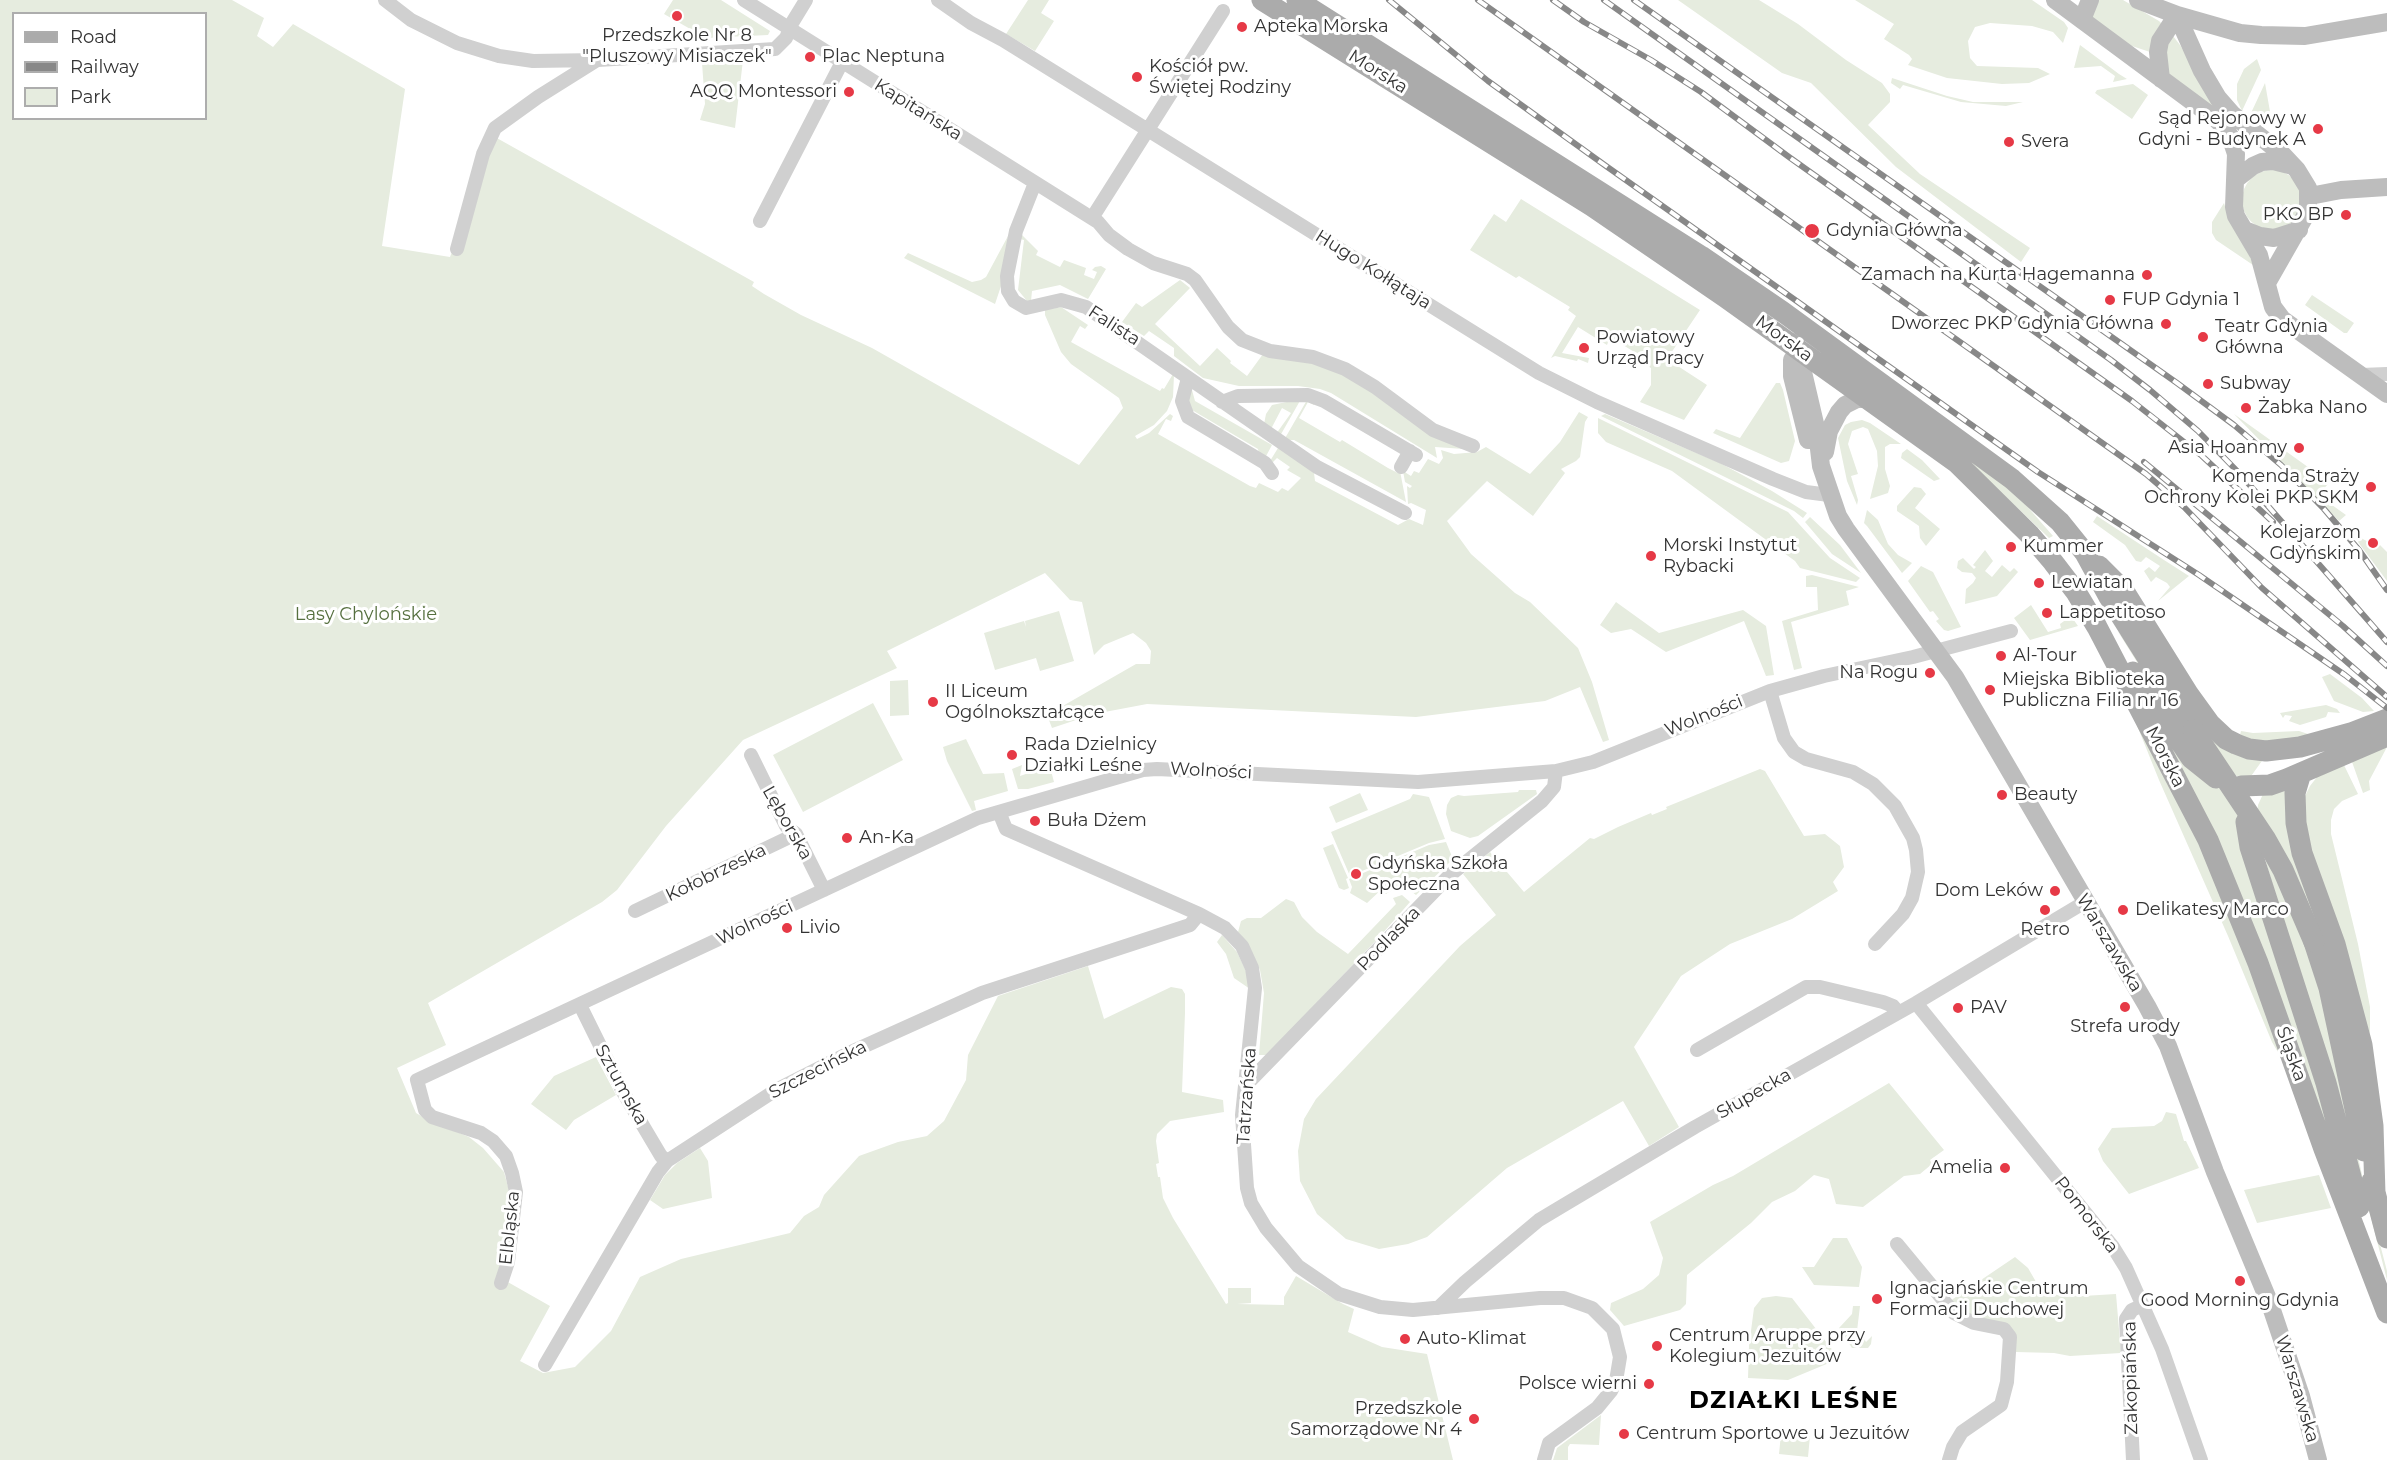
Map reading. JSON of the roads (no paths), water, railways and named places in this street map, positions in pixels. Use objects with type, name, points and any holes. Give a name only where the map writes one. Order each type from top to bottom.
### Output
[{"type":"main road","name":"Morska","points":[[1262,0],[1592,206],[1957,463],[2053,562],[2076,592],[2097,627],[2187,798]]},
{"type":"main road","name":"Morska","points":[[1298,0],[1615,199],[1784,312],[2012,479],[2060,522],[2085,553],[2127,627],[2265,838],[2283,870],[2314,942],[2329,988],[2375,1194]]},
{"type":"main road","points":[[2085,553],[2124,591],[2189,695],[2210,724],[2226,739],[2249,749],[2266,751],[2300,747],[2351,733],[2387,719]]},
{"type":"main road","points":[[2097,627],[2145,687],[2191,758],[2216,777]]},
{"type":"main road","points":[[2300,747],[2270,766],[2249,790],[2301,773],[2387,736]]},
{"type":"main road","points":[[2301,773],[2295,793],[2296,823],[2302,853],[2336,944],[2362,1045],[2373,1126],[2375,1194],[2387,1238]]},
{"type":"main road","name":"Śląska","points":[[2187,798],[2240,916],[2387,1313]]},
{"type":"main road","points":[[2246,822],[2250,847],[2331,1101],[2387,1313]]},
{"type":"street","points":[[385,0],[411,20],[457,43],[499,57],[533,61],[598,60],[769,50],[780,46],[806,0]]},
{"type":"street","name":"Kapitańska","points":[[744,0],[1092,218],[1128,249],[1153,262],[1178,270],[1195,280],[1228,327],[1242,340],[1270,351],[1313,357],[1345,369],[1376,387],[1434,430],[1473,446]]},
{"type":"street","name":"Hugo Kołłątaja","points":[[938,0],[971,23],[1003,40],[1539,373],[1607,406],[1773,479],[1806,492],[1829,495]]},
{"type":"street","points":[[2055,0],[2217,120],[2230,136],[2236,154],[2234,207],[2259,255],[2270,300],[2282,319],[2387,394]]},
{"type":"street","points":[[2082,20],[2090,0]]},
{"type":"street","points":[[2138,0],[2177,15],[2240,33],[2288,37],[2387,22]]},
{"type":"street","points":[[1092,218],[1223,11]]},
{"type":"street","points":[[2162,79],[2158,52],[2160,41],[2177,15]]},
{"type":"street","points":[[2177,15],[2202,71],[2218,98],[2232,114],[2273,145],[2293,166],[2305,183],[2310,196],[2308,211],[2299,230],[2267,283]]},
{"type":"street","points":[[457,249],[489,138],[495,128],[538,97],[598,60]]},
{"type":"street","points":[[760,221],[842,62]]},
{"type":"street","points":[[2235,180],[2262,162],[2272,161],[2293,166]]},
{"type":"street","name":"Falista","points":[[1035,183],[1016,231],[1010,259],[1006,285],[1012,299],[1026,308],[1061,300],[1079,304],[1130,336],[1317,467],[1405,513]]},
{"type":"street","points":[[2310,196],[2341,190],[2387,187]]},
{"type":"street","points":[[2245,230],[2274,238],[2299,230]]},
{"type":"street","name":"Warszawska","points":[[1784,312],[1799,350],[1817,432],[1821,466],[1829,495],[1846,529],[1955,677],[2147,1006],[2174,1060],[2215,1172],[2270,1304],[2301,1396],[2318,1460]]},
{"type":"street","points":[[1799,350],[1848,360]]},
{"type":"street","points":[[2361,375],[2387,374]]},
{"type":"street","points":[[1188,378],[1182,401],[1188,417],[1265,463],[1272,473]]},
{"type":"street","points":[[1222,402],[1238,396],[1308,394],[1413,453],[1401,467]]},
{"type":"street","name":"Warszawska","points":[[1821,466],[1829,431],[1839,412],[1845,405],[1857,399],[1868,399]]},
{"type":"street","name":"Wolności","points":[[417,1080],[978,818],[1122,774],[1150,769],[1418,782],[1556,771],[1593,762],[1770,692],[1824,676],[1913,657],[1935,649],[2011,631]]},
{"type":"street","points":[[1770,692],[1784,738],[1794,752],[1806,759],[1853,772],[1873,784],[1895,806],[1913,838],[1918,872],[1912,898],[1904,914],[1875,944]]},
{"type":"street","name":"Lęborska","points":[[751,755],[786,826],[796,834],[824,890]]},
{"type":"street","name":"Podlaska","points":[[1245,1086],[1450,875],[1542,801],[1554,787],[1556,771]]},
{"type":"street","name":"Tatrzańska","points":[[999,812],[1006,829],[1199,914],[1234,936],[1252,968],[1256,1000],[1242,1123],[1246,1188],[1256,1212],[1278,1244],[1298,1266],[1339,1294],[1368,1304],[1396,1309],[1438,1308],[1540,1298],[1564,1298],[1592,1308],[1613,1329],[1620,1357],[1616,1381],[1611,1391],[1597,1408],[1549,1443],[1544,1460]]},
{"type":"street","name":"Kołobrzeska","points":[[635,911],[796,834]]},
{"type":"street","name":"Słupecka","points":[[1438,1308],[1465,1281],[1539,1220],[1695,1127],[1916,1003],[2085,902]]},
{"type":"street","name":"Szczecińska","points":[[544,1365],[667,1161],[776,1090],[849,1053],[982,993],[1190,925],[1199,914]]},
{"type":"street","points":[[1697,1050],[1806,987],[1820,987],[1883,1002],[1893,1006],[1898,1012]]},
{"type":"street","name":"Pomorska","points":[[1916,1003],[2114,1247],[2162,1349],[2200,1460]]},
{"type":"street","name":"Sztumska","points":[[580,1005],[623,1092],[661,1156],[667,1161]]},
{"type":"street","name":"Elbląska","points":[[417,1080],[425,1110],[432,1117],[481,1133],[493,1141],[506,1156],[516,1192],[508,1262],[501,1283]]},
{"type":"street","points":[[1897,1244],[1954,1313],[1974,1323],[2004,1329],[2010,1337],[2007,1382],[2001,1405],[1962,1432],[1953,1447],[1949,1460]]},
{"type":"street","name":"Zakopiańska","points":[[2133,1460],[2126,1319],[2132,1310],[2143,1305]]},
{"type":"railway","points":[[1389,0],[1488,81],[1606,166],[2038,472],[2199,575],[2345,675],[2387,708]]},
{"type":"railway","points":[[1478,0],[2146,474],[2184,507],[2262,588],[2387,697]]},
{"type":"railway","points":[[1553,0],[1584,22],[1701,92],[2132,401],[2202,456],[2273,522]]},
{"type":"railway","points":[[1604,0],[2150,390],[2198,431],[2240,474],[2387,642]]},
{"type":"railway","points":[[1634,0],[2234,425],[2281,465],[2324,509],[2359,550],[2387,590]]},
{"type":"railway","points":[[2144,462],[2343,626],[2387,666]]},
{"type":"place","name":"Przedszkole Nr 8 \"Pluszowy Misiaczek\"","points":[[677,16]]},
{"type":"place","name":"Apteka Morska","points":[[1242,27]]},
{"type":"place","name":"Plac Neptuna","points":[[810,57]]},
{"type":"place","name":"Kościół pw. Świętej Rodziny","points":[[1137,77]]},
{"type":"place","name":"AQQ Montessori","points":[[849,92]]},
{"type":"place","name":"Sąd Rejonowy w Gdyni - Budynek A","points":[[2318,129]]},
{"type":"place","name":"Svera","points":[[2009,142]]},
{"type":"place","name":"PKO BP","points":[[2346,215]]},
{"type":"place","name":"Gdynia Główna","points":[[1812,231]]},
{"type":"place","name":"Zamach na Kurta Hagemanna","points":[[2147,275]]},
{"type":"place","name":"FUP Gdynia 1","points":[[2110,300]]},
{"type":"place","name":"Dworzec PKP Gdynia Główna","points":[[2166,324]]},
{"type":"place","name":"Teatr Gdynia Główna","points":[[2203,337]]},
{"type":"place","name":"Powiatowy Urząd Pracy","points":[[1584,348]]},
{"type":"place","name":"Subway","points":[[2208,384]]},
{"type":"place","name":"Żabka Nano","points":[[2246,408]]},
{"type":"place","name":"Asia Hoanmy","points":[[2299,448]]},
{"type":"place","name":"Komenda Straży Ochrony Kolei PKP SKM","points":[[2371,487]]},
{"type":"place","name":"Kolejarzom Gdyńskim","points":[[2373,543]]},
{"type":"place","name":"Kummer","points":[[2011,547]]},
{"type":"place","name":"Morski Instytut Rybacki","points":[[1651,556]]},
{"type":"place","name":"Lewiatan","points":[[2039,583]]},
{"type":"place","name":"Lappetitoso","points":[[2047,613]]},
{"type":"place","name":"Al-Tour","points":[[2001,656]]},
{"type":"place","name":"Na Rogu","points":[[1930,673]]},
{"type":"place","name":"Miejska Biblioteka Publiczna Filia nr 16","points":[[1990,690]]},
{"type":"place","name":"II Liceum Ogólnokształcące","points":[[933,702]]},
{"type":"place","name":"Rada Dzielnicy Działki Leśne","points":[[1012,755]]},
{"type":"place","name":"Beauty","points":[[2002,795]]},
{"type":"place","name":"Buła Dżem","points":[[1035,821]]},
{"type":"place","name":"An-Ka","points":[[847,838]]},
{"type":"place","name":"Gdyńska Szkoła Społeczna","points":[[1356,874]]},
{"type":"place","name":"Dom Leków","points":[[2055,891]]},
{"type":"place","name":"Retro","points":[[2045,910]]},
{"type":"place","name":"Delikatesy Marco","points":[[2123,910]]},
{"type":"place","name":"Livio","points":[[787,928]]},
{"type":"place","name":"Strefa urody","points":[[2125,1007]]},
{"type":"place","name":"PAV","points":[[1958,1008]]},
{"type":"place","name":"Amelia","points":[[2005,1168]]},
{"type":"place","name":"Good Morning Gdynia","points":[[2240,1281]]},
{"type":"place","name":"Ignacjańskie Centrum Formacji Duchowej","points":[[1877,1299]]},
{"type":"place","name":"Auto-Klimat","points":[[1405,1339]]},
{"type":"place","name":"Centrum Aruppe przy Kolegium Jezuitów","points":[[1657,1346]]},
{"type":"place","name":"Polsce wierni","points":[[1649,1384]]},
{"type":"place","name":"Przedszkole Samorządowe Nr 4","points":[[1474,1419]]},
{"type":"place","name":"Centrum Sportowe u Jezuitów","points":[[1624,1434]]},
{"type":"district","name":"DZIAŁKI LEŚNE","points":[[1794,1401]]},
{"type":"park label","name":"Lasy Chylońskie","points":[[366,615]]}]
